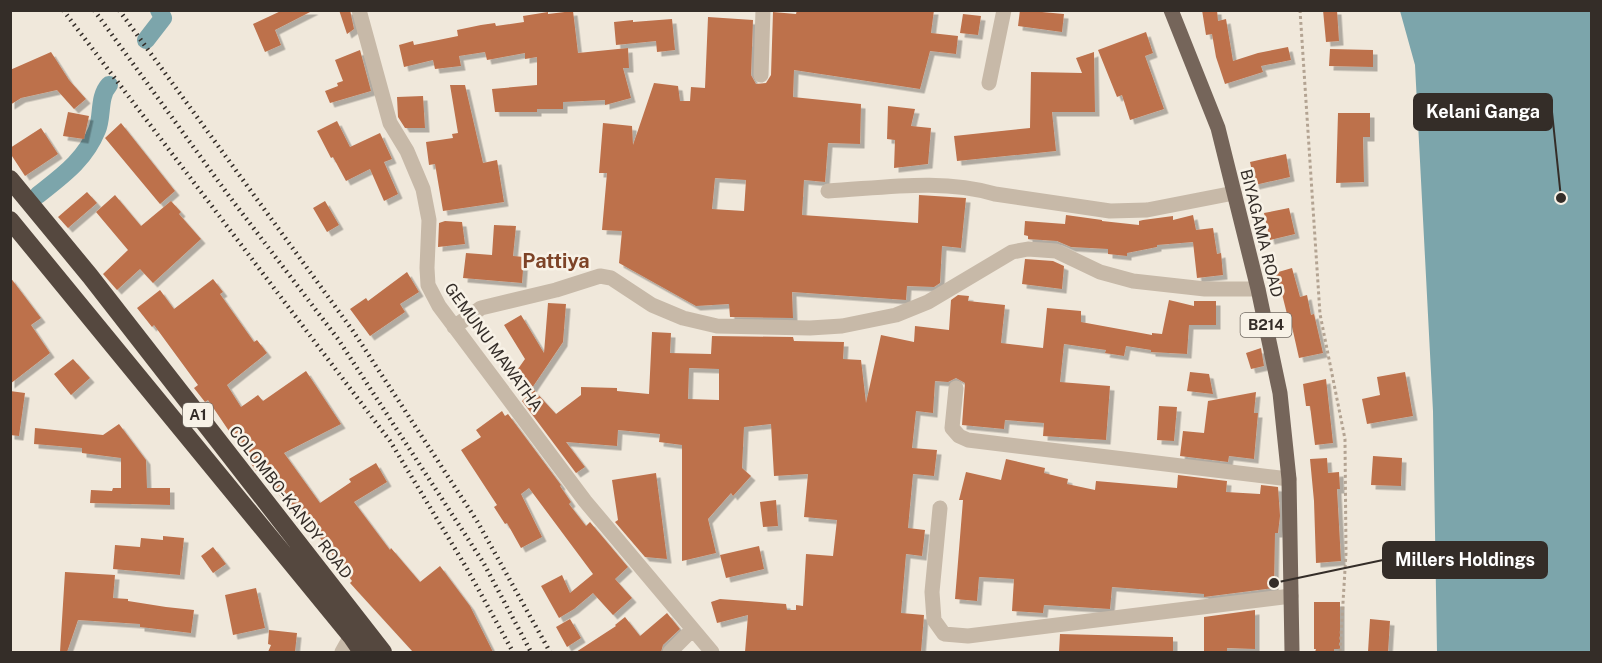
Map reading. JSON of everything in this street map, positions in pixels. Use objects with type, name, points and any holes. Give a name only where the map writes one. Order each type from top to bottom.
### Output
[{"type":"highway","name":"COLOMBO-KANDY ROAD","points":[[10,179],[90,276],[383,652]]},
{"type":"highway","name":"A1","points":[[10,220],[362,652]]},
{"type":"main road","name":"BIYAGAMA ROAD","points":[[1172,10],[1218,129],[1258,289],[1280,393],[1289,479],[1292,652]]},
{"type":"street","name":"GEMUNU MAWATHA","points":[[359,10],[390,123],[407,151],[423,189],[429,220],[428,285],[439,306],[585,501],[712,652]]},
{"type":"street","points":[[761,75],[763,10]]},
{"type":"street","points":[[989,84],[1004,10]]},
{"type":"street","points":[[828,191],[927,185],[978,188],[995,194],[1110,211],[1147,210],[1234,193]]},
{"type":"street","points":[[454,327],[481,308],[556,291],[600,276],[611,278],[662,309],[683,318],[717,326],[810,328],[842,326],[896,315],[928,302],[1012,252],[1028,249],[1056,251],[1100,272],[1133,281],[1205,289],[1258,289]]},
{"type":"street","points":[[956,388],[952,428],[959,436],[968,440],[1289,479]]},
{"type":"street","points":[[940,508],[932,592],[934,620],[944,634],[968,636],[1290,596]]},
{"type":"street","points":[[670,652],[692,630]]},
{"type":"street","points":[[342,652],[351,636]]},
{"type":"path","points":[[1300,10],[1320,314],[1345,438],[1346,553],[1341,652]]},
{"type":"water","points":[[1400,11],[1591,11],[1591,652],[1437,652],[1433,411],[1415,65]]},
{"type":"building","points":[[283,10],[314,10],[275,30],[281,45],[265,52],[253,24]]},
{"type":"building","points":[[339,10],[350,10],[354,29],[347,34]]},
{"type":"building","points":[[797,10],[934,10],[931,33],[958,36],[956,54],[930,51],[920,89],[794,70],[793,97],[861,104],[860,144],[828,143],[825,182],[804,180],[802,215],[918,223],[919,195],[966,198],[961,248],[942,246],[940,283],[934,287],[907,286],[906,300],[792,292],[793,318],[730,317],[729,304],[696,306],[619,263],[622,231],[602,230],[607,173],[599,173],[603,123],[632,126],[633,145],[654,83],[678,86],[680,101],[690,101],[691,87],[705,88],[708,17],[753,20],[751,75],[756,84],[766,83],[771,75],[773,12],[796,14]],"holes":[[[715,178],[746,180],[744,211],[712,209]]]},
{"type":"building","points":[[1020,10],[1064,14],[1062,32],[1018,26]]},
{"type":"building","points":[[1202,10],[1217,10],[1218,21],[1226,19],[1233,61],[1288,47],[1291,60],[1261,66],[1263,72],[1225,84],[1216,57],[1212,34],[1206,35]]},
{"type":"building","points":[[1323,10],[1337,10],[1339,41],[1326,42]]},
{"type":"building","points":[[573,11],[578,53],[628,48],[629,68],[623,68],[631,98],[605,105],[605,100],[563,102],[563,109],[537,109],[537,112],[495,112],[492,89],[537,85],[537,57],[525,59],[525,53],[487,60],[485,52],[459,56],[461,66],[435,69],[433,60],[404,67],[399,45],[413,41],[414,45],[458,36],[457,30],[481,25],[495,23],[496,26],[524,22],[523,16]]},
{"type":"building","points":[[963,14],[981,16],[978,35],[960,33]]},
{"type":"building","points":[[672,19],[675,50],[657,52],[656,41],[616,45],[614,22]]},
{"type":"building","points":[[1146,32],[1153,53],[1145,56],[1164,109],[1130,120],[1122,95],[1117,97],[1098,50]]},
{"type":"building","points":[[1330,49],[1373,50],[1373,67],[1329,66]]},
{"type":"building","points":[[360,50],[371,91],[330,103],[325,91],[338,86],[337,83],[343,81],[335,60]]},
{"type":"building","points":[[51,52],[69,80],[86,99],[74,109],[57,90],[21,98],[10,105],[10,70]]},
{"type":"building","points":[[1094,52],[1095,112],[1052,112],[1056,151],[957,161],[954,136],[1030,128],[1031,72],[1082,73],[1076,58]]},
{"type":"building","points":[[450,85],[465,85],[483,163],[497,160],[504,202],[443,211],[435,164],[429,165],[426,142],[453,138],[452,134],[458,133]]},
{"type":"building","points":[[423,96],[425,128],[405,128],[398,117],[397,97]]},
{"type":"building","points":[[888,106],[915,109],[911,126],[931,128],[928,164],[894,168],[895,140],[887,139]]},
{"type":"building","points":[[68,112],[89,116],[84,139],[63,136]]},
{"type":"building","points":[[1338,113],[1370,113],[1370,137],[1363,137],[1364,182],[1336,183]]},
{"type":"building","points":[[337,121],[350,147],[380,133],[392,159],[384,162],[398,194],[384,201],[370,169],[346,181],[317,131]]},
{"type":"building","points":[[121,123],[175,191],[160,204],[105,138]]},
{"type":"building","points":[[41,128],[58,154],[25,176],[10,153],[10,148]]},
{"type":"building","points":[[1286,154],[1290,177],[1255,185],[1250,162]]},
{"type":"building","points":[[87,192],[97,203],[68,228],[58,217]]},
{"type":"building","points":[[115,195],[141,226],[171,201],[201,239],[153,283],[140,269],[117,290],[103,274],[128,250],[96,212]]},
{"type":"building","points":[[325,201],[339,225],[327,232],[313,208]]},
{"type":"building","points":[[1289,208],[1295,234],[1270,240],[1264,213]]},
{"type":"building","points":[[1066,215],[1139,225],[1139,221],[1143,220],[1173,216],[1173,220],[1193,215],[1196,230],[1213,228],[1217,254],[1221,253],[1223,275],[1197,278],[1193,242],[1157,245],[1157,247],[1127,253],[1127,256],[1108,254],[1108,249],[1071,247],[1057,241],[1028,239],[1028,236],[1024,235],[1025,221],[1065,224]]},
{"type":"building","points":[[462,222],[465,244],[438,247],[439,223]]},
{"type":"building","points":[[494,225],[516,226],[513,256],[524,257],[522,283],[463,278],[466,253],[492,255]]},
{"type":"building","points":[[1025,259],[1053,261],[1064,266],[1062,289],[1022,284]]},
{"type":"building","points":[[1292,268],[1300,297],[1307,295],[1311,315],[1314,314],[1323,353],[1299,358],[1290,318],[1288,318],[1275,273]]},
{"type":"building","points":[[407,272],[419,292],[400,304],[405,312],[370,336],[350,309],[366,298],[368,301]]},
{"type":"building","points":[[10,277],[41,318],[31,325],[50,353],[10,384]]},
{"type":"building","points":[[213,279],[223,292],[220,294],[254,342],[257,340],[267,353],[227,385],[241,407],[258,395],[263,401],[306,371],[341,424],[284,453],[320,503],[351,482],[349,479],[376,463],[387,482],[354,502],[390,550],[391,548],[420,582],[440,566],[470,606],[493,652],[413,652],[350,583],[352,581],[300,511],[294,515],[260,469],[256,471],[208,400],[205,402],[194,388],[198,385],[154,325],[152,327],[137,308],[160,290],[174,309]]},
{"type":"building","points":[[958,295],[969,296],[968,301],[1005,305],[1001,343],[1043,348],[1047,308],[1081,311],[1081,322],[1152,335],[1152,333],[1162,334],[1169,300],[1194,306],[1194,301],[1216,301],[1216,325],[1189,325],[1187,354],[1151,352],[1151,350],[1126,346],[1124,356],[1105,353],[1106,350],[1064,344],[1060,382],[1110,386],[1106,440],[1043,436],[1044,423],[1005,420],[1004,429],[962,425],[965,383],[956,378],[948,382],[935,381],[933,413],[916,411],[912,448],[937,450],[934,476],[913,474],[908,528],[925,530],[922,556],[906,554],[901,613],[924,615],[921,652],[745,652],[748,615],[717,623],[711,602],[720,599],[786,604],[787,610],[796,610],[796,605],[803,606],[806,554],[833,556],[837,520],[804,517],[808,474],[774,476],[771,424],[744,427],[742,468],[751,476],[733,496],[731,493],[708,519],[716,553],[682,561],[682,445],[659,442],[660,434],[618,430],[617,446],[566,442],[585,467],[576,473],[522,401],[534,390],[556,414],[581,395],[581,387],[617,388],[617,391],[649,394],[652,332],[671,333],[670,353],[711,354],[712,336],[793,337],[794,341],[844,342],[843,359],[861,360],[866,403],[881,335],[914,342],[915,326],[949,330],[951,300]],"holes":[[[689,368],[719,369],[719,400],[688,399]]]},
{"type":"building","points":[[548,303],[566,304],[563,342],[532,388],[513,376],[525,359],[504,325],[521,315],[544,353]]},
{"type":"building","points":[[1261,348],[1264,366],[1251,369],[1246,353]]},
{"type":"building","points":[[73,359],[90,378],[71,395],[54,374]]},
{"type":"building","points":[[1190,372],[1209,374],[1213,394],[1187,391]]},
{"type":"building","points":[[1405,372],[1413,416],[1367,424],[1362,399],[1380,395],[1377,377]]},
{"type":"building","points":[[1326,379],[1333,443],[1315,445],[1310,406],[1306,406],[1303,384]]},
{"type":"building","points":[[10,391],[25,393],[19,436],[10,435]]},
{"type":"building","points":[[1256,392],[1254,413],[1258,413],[1254,459],[1229,456],[1228,462],[1180,456],[1183,431],[1204,433],[1208,401]]},
{"type":"building","points":[[1159,406],[1177,407],[1174,441],[1157,440]]},
{"type":"building","points":[[502,411],[505,416],[508,414],[561,485],[571,502],[569,504],[586,526],[590,522],[628,567],[615,579],[632,598],[613,615],[593,593],[559,618],[541,586],[562,575],[570,593],[593,574],[529,488],[521,494],[542,537],[521,548],[507,523],[505,524],[494,507],[497,505],[461,450],[481,437],[476,430]]},
{"type":"building","points":[[119,424],[146,460],[147,488],[170,488],[170,505],[90,503],[91,490],[112,491],[113,488],[121,488],[121,458],[82,453],[82,448],[34,444],[35,428],[103,435]]},
{"type":"building","points":[[1373,456],[1402,458],[1401,486],[1371,485]]},
{"type":"building","points":[[1327,458],[1328,473],[1339,472],[1340,489],[1337,489],[1341,561],[1316,563],[1310,459]]},
{"type":"building","points":[[1006,459],[1045,468],[1044,473],[1068,479],[1067,484],[1095,490],[1096,481],[1177,488],[1178,475],[1227,481],[1226,492],[1260,494],[1261,485],[1278,487],[1280,516],[1278,533],[1275,533],[1274,588],[1204,597],[1204,594],[1112,587],[1110,609],[1044,605],[1043,613],[1012,611],[1014,579],[979,577],[977,601],[955,599],[963,500],[959,500],[966,472],[1001,480]]},
{"type":"building","points":[[656,473],[667,559],[645,557],[615,522],[618,520],[612,480]]},
{"type":"building","points":[[776,500],[778,526],[763,527],[760,502]]},
{"type":"building","points":[[163,536],[184,538],[180,575],[113,569],[115,545],[140,547],[141,538],[163,540]]},
{"type":"building","points":[[759,546],[764,569],[726,578],[720,555]]},
{"type":"building","points":[[213,547],[226,564],[213,573],[201,556]]},
{"type":"building","points":[[65,572],[115,575],[113,598],[194,610],[191,633],[140,627],[140,624],[78,620],[67,652],[60,652]]},
{"type":"building","points":[[256,588],[265,628],[233,635],[225,595]]},
{"type":"building","points":[[1314,602],[1340,602],[1340,649],[1334,649],[1334,652],[1315,652]]},
{"type":"building","points":[[1255,610],[1255,649],[1227,648],[1227,652],[1204,652],[1204,617]]},
{"type":"building","points":[[667,613],[680,629],[663,645],[661,652],[576,652],[616,626],[625,617],[640,636]]},
{"type":"building","points":[[570,619],[581,638],[567,647],[556,627]]},
{"type":"building","points":[[1370,619],[1390,621],[1388,652],[1368,652]]},
{"type":"building","points":[[269,630],[297,633],[295,652],[268,652],[271,645],[268,644]]},
{"type":"building","points":[[1060,634],[1173,637],[1173,652],[1059,652]]},
{"type":"waterway","points":[[146,40],[163,18],[159,10]]},
{"type":"waterway","points":[[38,195],[72,167],[92,141],[100,119],[103,95],[109,85]]},
{"type":"railway","points":[[63,10],[390,441],[466,567],[513,652]]},
{"type":"railway","points":[[94,10],[229,196],[338,339],[483,562],[531,652]]},
{"type":"railway","points":[[119,10],[353,331],[477,521],[550,652]]},
{"type":"place","name":"Kelani Ganga","points":[[1561,198]]},
{"type":"place","name":"Millers Holdings","points":[[1274,583]]},
{"type":"district","name":"Pattiya","points":[[556,261]]}]
